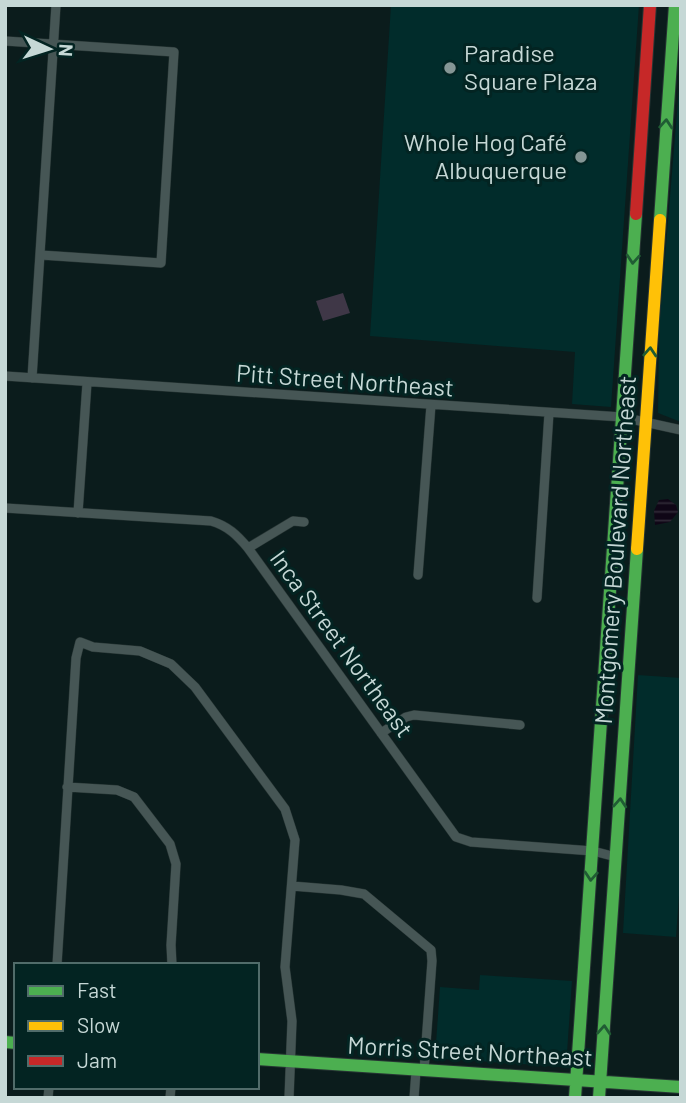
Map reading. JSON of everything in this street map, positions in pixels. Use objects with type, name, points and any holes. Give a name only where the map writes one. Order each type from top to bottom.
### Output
[{"type":"main road","name":"Montgomery Boulevard Northeast","points":[[575,1098],[650,5]]},
{"type":"main road","name":"Montgomery Boulevard Northeast","points":[[598,1098],[675,5]]},
{"type":"main road","name":"Morris Street Northeast","points":[[259,1059],[681,1087]]},
{"type":"street","points":[[32,378],[56,5]]},
{"type":"street","points":[[5,41],[174,52],[161,263],[41,255]]},
{"type":"street","name":"Pitt Street Northeast","points":[[5,376],[622,417],[681,430]]},
{"type":"street","points":[[78,513],[87,383]]},
{"type":"street","points":[[418,575],[431,405]]},
{"type":"street","points":[[537,598],[549,413]]},
{"type":"street","name":"Inca Street Northeast","points":[[5,508],[211,521],[223,525],[236,533],[248,548],[456,837],[471,842],[593,851],[616,857]]},
{"type":"street","points":[[248,548],[293,522],[304,522]]},
{"type":"street","points":[[57,963],[76,658],[80,642],[93,647],[139,651],[171,664],[195,687],[285,809],[295,840],[285,967],[292,1021],[289,1098]]},
{"type":"street","points":[[381,733],[414,715],[520,725]]},
{"type":"street","points":[[67,786],[117,790],[134,797],[170,844],[176,864],[170,945],[172,963]]},
{"type":"street","points":[[292,886],[364,894],[431,950],[420,1071],[414,1098]]},
{"type":"shaded area","points":[[391,5],[639,5],[611,407],[572,404],[575,352],[370,336]]},
{"type":"shaded area","points":[[681,64],[681,422],[658,413],[659,330]]},
{"type":"shaded area","points":[[343,293],[350,313],[323,321],[316,301]]},
{"type":"shaded area","points":[[668,499],[676,505],[678,512],[670,522],[655,525],[654,511],[659,500]]},
{"type":"shaded area","points":[[638,675],[681,678],[681,868],[676,937],[623,933]]},
{"type":"shaded area","points":[[480,975],[572,981],[566,1067],[435,1058],[440,987],[479,990]]},
{"type":"traffic: fast","points":[[660,220],[675,5]]},
{"type":"traffic: fast","points":[[575,1098],[636,214]]},
{"type":"traffic: fast","points":[[599,1098],[637,549]]},
{"type":"traffic: fast","points":[[5,1042],[14,1043]]},
{"type":"traffic: fast","points":[[259,1059],[681,1087]]},
{"type":"traffic: slow","points":[[637,549],[660,220]]},
{"type":"traffic: jam","points":[[636,214],[650,5]]},
{"type":"place","name":"Paradise Square Plaza","points":[[450,68]]},
{"type":"place","name":"Whole Hog Café Albuquerque","points":[[581,157]]}]
